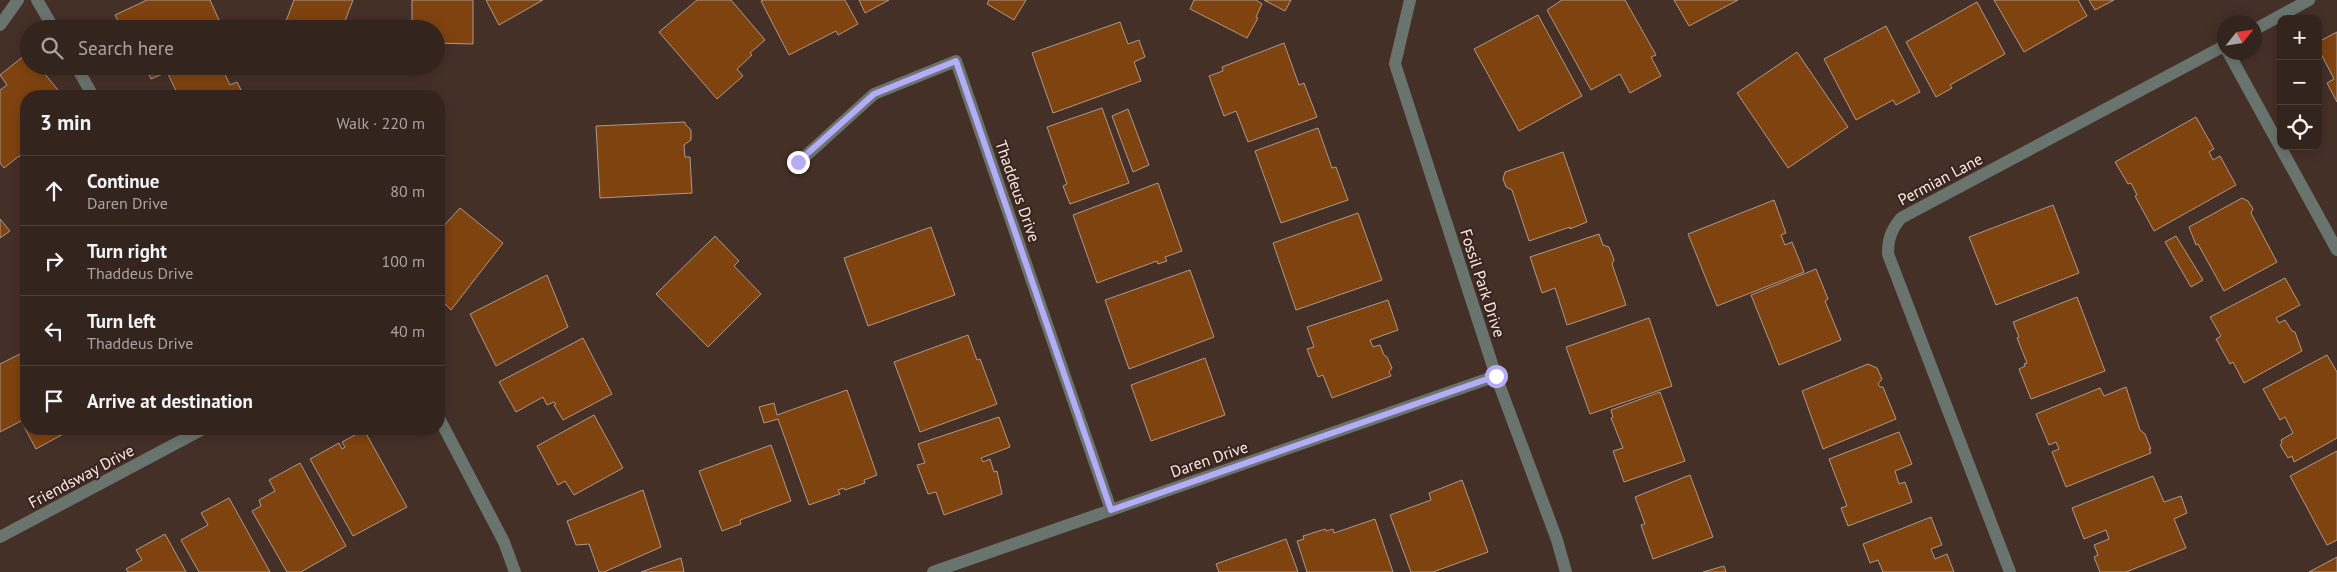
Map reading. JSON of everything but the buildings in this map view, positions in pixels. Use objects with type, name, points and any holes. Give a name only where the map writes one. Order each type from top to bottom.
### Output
[{"type":"street","points":[[0,25],[18,0]]},
{"type":"street","points":[[37,0],[49,20]]},
{"type":"street","name":"Fossil Park Drive","points":[[1410,0],[1395,64],[1496,376],[1566,572]]},
{"type":"street","points":[[2262,26],[2309,0]]},
{"type":"street","name":"Permian Lane","points":[[2010,572],[1888,254],[1888,240],[1892,228],[1901,218],[2217,50]]},
{"type":"street","points":[[2232,60],[2337,250]]},
{"type":"street","name":"Thaddeus Drive","points":[[798,162],[874,94],[956,61],[1111,510]]},
{"type":"street","points":[[81,75],[90,90]]},
{"type":"street","name":"Daren Drive","points":[[933,572],[1496,376]]},
{"type":"street","points":[[445,429],[504,542],[516,572]]},
{"type":"street","name":"Friendsway Drive","points":[[0,537],[192,435]]},
{"type":"route","points":[[798,162],[874,94],[956,61],[1111,510],[1496,376]]}]
